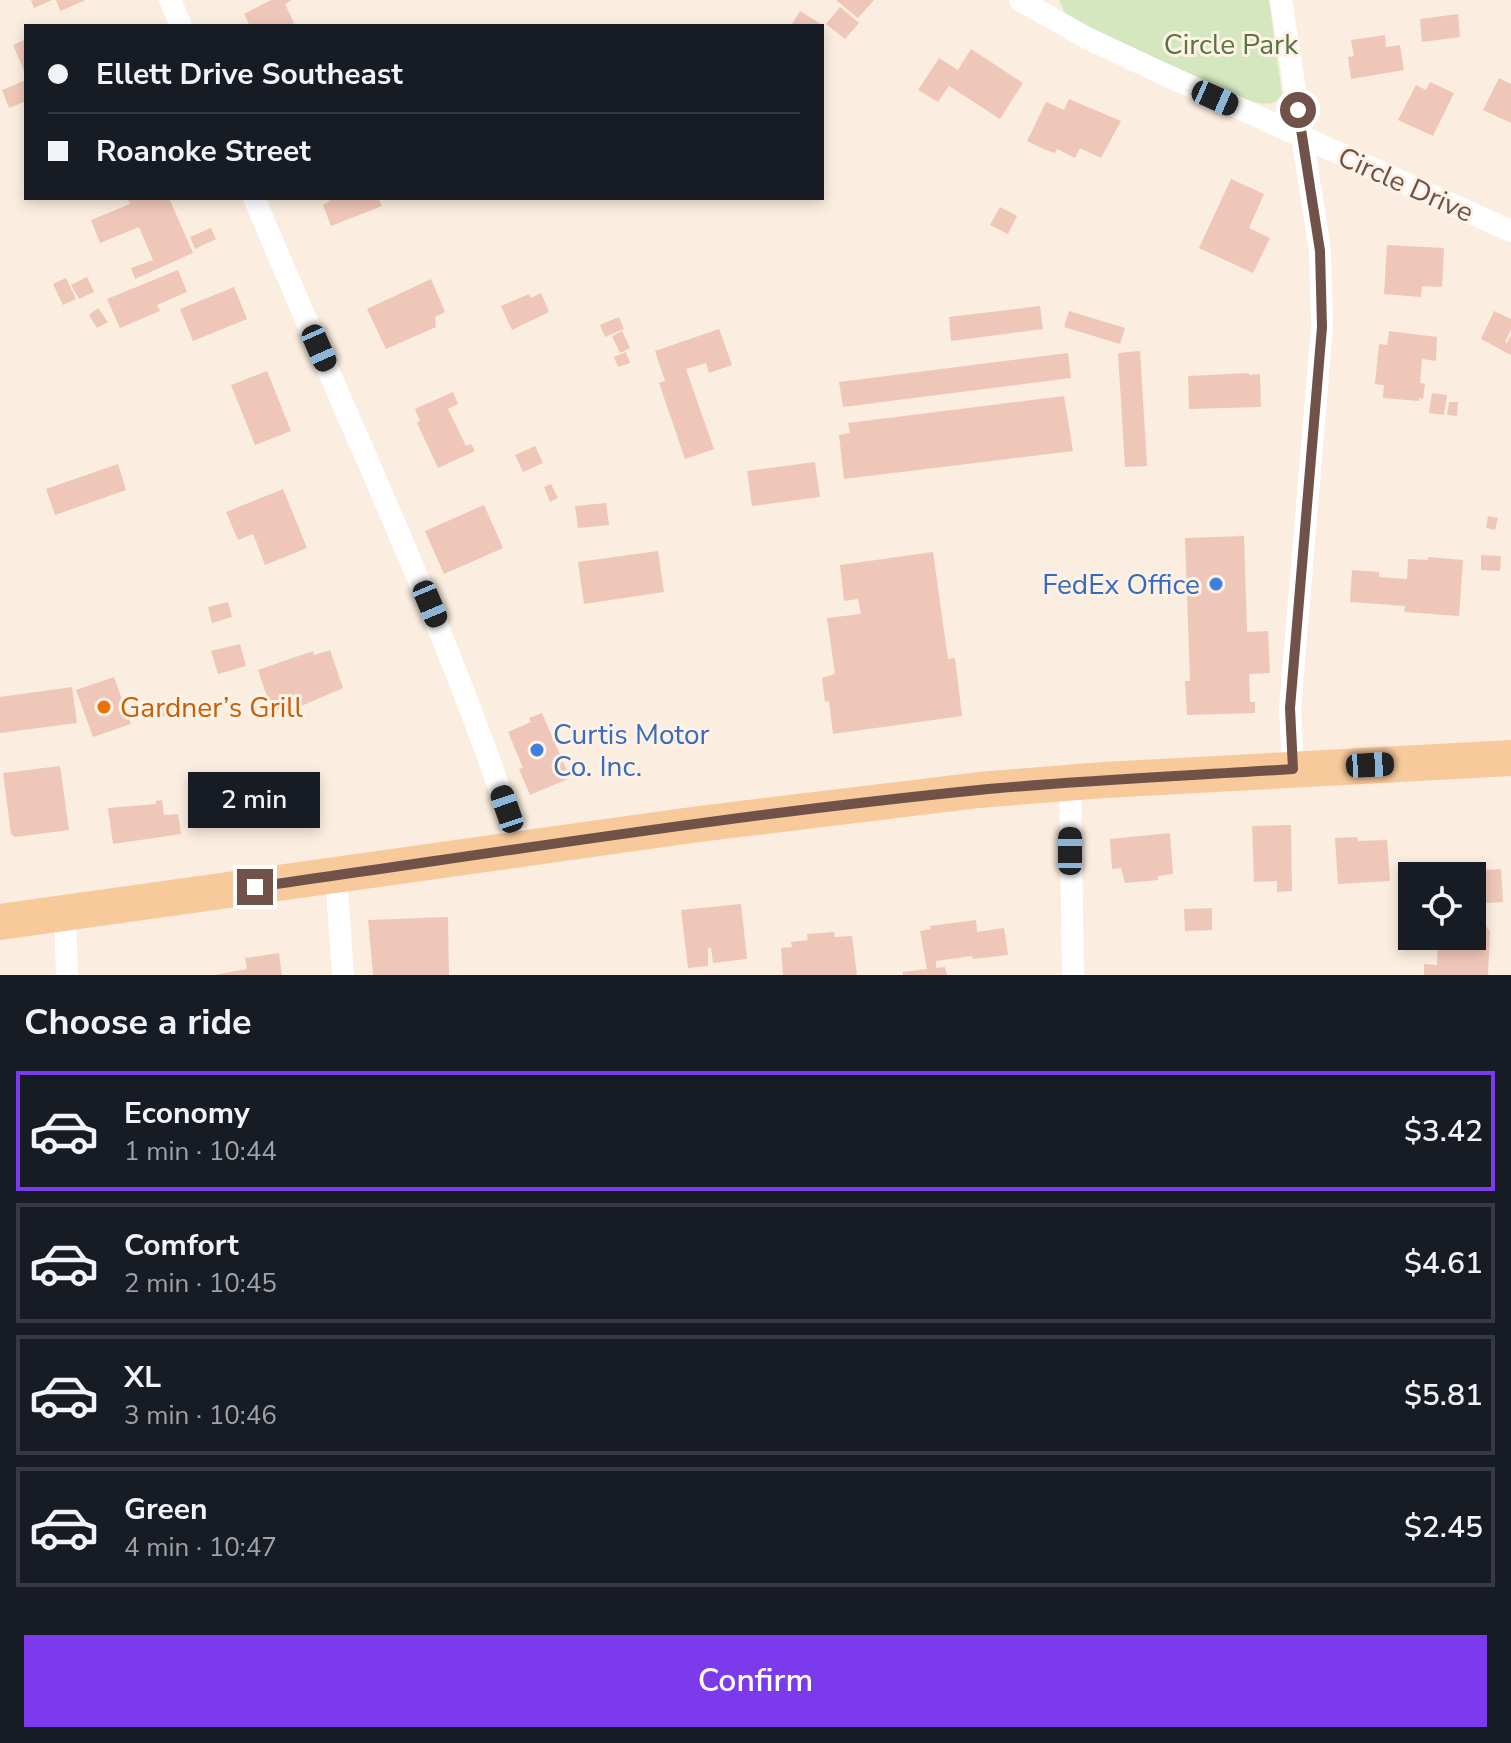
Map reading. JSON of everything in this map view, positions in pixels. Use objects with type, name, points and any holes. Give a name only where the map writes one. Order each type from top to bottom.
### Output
[{"type":"main road","points":[[0,922],[893,800],[1070,783],[1511,758]]},
{"type":"street","points":[[170,0],[180,24]]},
{"type":"street","points":[[1281,0],[1320,251],[1322,327],[1290,708],[1293,769]]},
{"type":"street","name":"Circle Drive","points":[[1031,3],[1085,37],[1511,231]]},
{"type":"street","points":[[255,200],[442,633],[483,738],[520,849]]},
{"type":"street","points":[[1070,783],[1073,975]]},
{"type":"street","points":[[336,875],[343,975]]},
{"type":"street","points":[[65,913],[67,975]]},
{"type":"green space","name":"Circle Park","points":[[1059,0],[1269,0],[1282,94],[1272,103],[1248,100],[1083,25],[1066,16]]},
{"type":"building","points":[[31,0],[52,0],[34,8]]},
{"type":"building","points":[[56,0],[86,0],[60,11]]},
{"type":"building","points":[[271,0],[292,0],[285,4],[294,23],[249,24],[244,14]]},
{"type":"building","points":[[836,0],[874,0],[858,18]]},
{"type":"building","points":[[840,7],[859,23],[845,39],[826,24]]},
{"type":"building","points":[[800,11],[821,24],[792,24]]},
{"type":"building","points":[[1458,14],[1460,37],[1422,42],[1420,19]]},
{"type":"building","points":[[1385,35],[1386,47],[1400,45],[1404,70],[1351,79],[1348,57],[1354,56],[1351,40]]},
{"type":"building","points":[[24,40],[24,70],[13,45]]},
{"type":"building","points":[[971,49],[1023,83],[1000,119],[949,86],[938,102],[918,90],[939,58],[958,70]]},
{"type":"building","points":[[1499,78],[1511,84],[1511,123],[1483,110]]},
{"type":"building","points":[[24,81],[24,102],[9,108],[2,90]]},
{"type":"building","points":[[1430,82],[1454,93],[1433,136],[1398,120],[1416,85],[1426,90]]},
{"type":"building","points":[[1069,99],[1121,121],[1101,158],[1080,148],[1075,158],[1057,149],[1055,153],[1027,141],[1046,102],[1064,110]]},
{"type":"building","points":[[1231,179],[1264,194],[1249,228],[1270,238],[1253,273],[1199,248]]},
{"type":"building","points":[[128,200],[170,200],[193,253],[135,279],[131,268],[153,260],[139,227],[100,243],[91,220],[130,204]]},
{"type":"building","points":[[379,200],[382,206],[331,226],[323,205],[330,201]]},
{"type":"building","points":[[1000,207],[1017,216],[1008,234],[990,225]]},
{"type":"building","points":[[211,228],[216,239],[195,249],[190,237]]},
{"type":"building","points":[[1387,245],[1444,248],[1442,287],[1422,286],[1421,297],[1384,294]]},
{"type":"building","points":[[178,270],[187,292],[157,305],[160,311],[120,328],[107,299]]},
{"type":"building","points":[[87,277],[94,292],[79,299],[71,285]]},
{"type":"building","points":[[66,278],[76,299],[63,305],[53,284]]},
{"type":"building","points":[[431,279],[445,312],[435,317],[436,327],[386,349],[367,309]]},
{"type":"building","points":[[234,287],[247,319],[193,341],[180,309]]},
{"type":"building","points":[[541,293],[549,312],[512,330],[501,306],[529,294],[531,298]]},
{"type":"building","points":[[1040,306],[1043,329],[951,341],[949,317]]},
{"type":"building","points":[[98,308],[108,322],[97,328],[89,315]]},
{"type":"building","points":[[1069,311],[1125,328],[1120,344],[1064,327]]},
{"type":"building","points":[[1494,311],[1511,319],[1511,329],[1505,342],[1511,335],[1511,355],[1481,339]]},
{"type":"building","points":[[619,317],[624,329],[605,337],[600,325]]},
{"type":"building","points":[[719,329],[732,365],[709,373],[706,363],[686,369],[714,449],[685,459],[659,383],[665,381],[655,351]]},
{"type":"building","points":[[622,331],[630,348],[620,353],[612,336]]},
{"type":"building","points":[[1389,331],[1437,337],[1436,361],[1422,359],[1420,383],[1425,384],[1423,399],[1419,398],[1419,401],[1383,398],[1384,385],[1375,384],[1379,344],[1387,345]]},
{"type":"building","points":[[1140,351],[1147,466],[1125,467],[1118,353]]},
{"type":"building","points":[[626,352],[630,363],[618,367],[614,357]]},
{"type":"building","points":[[1068,353],[1071,378],[843,407],[839,382]]},
{"type":"building","points":[[267,371],[291,431],[255,445],[231,385]]},
{"type":"building","points":[[1260,374],[1261,407],[1189,409],[1188,376]]},
{"type":"building","points":[[453,392],[458,404],[448,409],[466,446],[471,444],[475,451],[438,468],[417,423],[420,421],[415,409]]},
{"type":"building","points":[[1432,393],[1447,395],[1444,415],[1429,413]]},
{"type":"building","points":[[1064,396],[1073,451],[844,479],[839,435],[850,433],[848,423]]},
{"type":"building","points":[[1449,402],[1458,402],[1457,416],[1447,415]]},
{"type":"building","points":[[535,446],[543,463],[523,472],[515,455]]},
{"type":"building","points":[[815,462],[820,497],[752,506],[747,471]]},
{"type":"building","points":[[118,464],[126,490],[55,515],[46,489]]},
{"type":"building","points":[[551,484],[558,498],[550,502],[544,487]]},
{"type":"building","points":[[283,489],[307,548],[265,565],[253,534],[238,540],[226,512]]},
{"type":"building","points":[[606,503],[609,525],[578,528],[575,506]]},
{"type":"building","points":[[484,505],[503,548],[444,574],[425,531]]},
{"type":"building","points":[[1488,516],[1498,518],[1495,530],[1486,528]]},
{"type":"building","name":"FedEx Office","points":[[1244,536],[1247,632],[1268,631],[1270,673],[1249,674],[1250,702],[1255,702],[1255,713],[1187,715],[1185,681],[1190,681],[1185,538]]},
{"type":"building","points":[[658,551],[664,592],[584,604],[578,562]]},
{"type":"building","points":[[933,552],[948,659],[955,658],[962,716],[833,734],[829,701],[825,702],[822,678],[835,674],[827,618],[861,614],[858,599],[844,601],[840,565]]},
{"type":"building","points":[[1481,555],[1501,556],[1500,571],[1481,570]]},
{"type":"building","points":[[1428,557],[1463,560],[1459,616],[1404,612],[1405,606],[1350,602],[1352,570],[1379,572],[1379,577],[1407,579],[1408,559],[1428,560]]},
{"type":"building","points":[[228,602],[232,617],[212,623],[208,607]]},
{"type":"building","points":[[240,644],[246,666],[218,674],[211,651]]},
{"type":"building","points":[[330,650],[343,688],[299,707],[298,703],[272,712],[258,670],[313,651],[314,655]]},
{"type":"building","name":"Gardner’s Grill","points":[[114,677],[131,724],[93,737],[76,690]]},
{"type":"building","points":[[72,687],[77,723],[0,733],[0,697]]},
{"type":"building","points":[[168,701],[172,714],[162,717],[158,704]]},
{"type":"building","name":"Curtis Motor Co. Inc.","points":[[542,713],[570,778],[530,795],[508,732],[531,722],[529,718]]},
{"type":"building","points":[[60,766],[69,830],[15,837],[11,834],[3,773]]},
{"type":"building","points":[[162,800],[164,815],[178,814],[181,834],[113,844],[108,808],[156,804],[156,801]]},
{"type":"building","points":[[1291,825],[1292,891],[1277,892],[1277,881],[1254,882],[1252,826]]},
{"type":"building","points":[[1170,833],[1173,874],[1158,876],[1158,880],[1125,883],[1121,868],[1112,869],[1110,839]]},
{"type":"building","points":[[1357,837],[1358,841],[1387,840],[1390,881],[1338,884],[1335,838]]},
{"type":"building","points":[[1501,869],[1503,902],[1486,903],[1486,870]]},
{"type":"building","points":[[741,904],[747,959],[713,963],[711,948],[708,948],[708,966],[688,968],[681,910]]},
{"type":"building","points":[[1212,908],[1212,930],[1185,931],[1184,909]]},
{"type":"building","points":[[448,917],[449,975],[373,975],[368,920]]},
{"type":"building","points":[[976,920],[977,932],[1004,928],[1008,955],[936,961],[936,968],[945,967],[947,975],[903,975],[903,972],[927,969],[920,931],[931,929],[930,926]]},
{"type":"building","points":[[1486,926],[1490,931],[1488,975],[1424,975],[1424,964],[1437,965],[1438,950],[1486,950]]},
{"type":"building","points":[[834,932],[835,937],[852,936],[857,975],[783,975],[781,948],[792,947],[791,942],[808,940],[807,934]]},
{"type":"building","points":[[279,953],[282,975],[214,975],[247,969],[245,958]]},
{"type":"place","name":"FedEx Office","points":[[1216,584]]},
{"type":"place","name":"Gardner’s Grill","points":[[104,707]]},
{"type":"place","name":"Curtis Motor Co. Inc.","points":[[537,750]]},
{"type":"route","points":[[255,887],[699,824],[979,790],[1293,769],[1290,708],[1322,327],[1320,251],[1298,110]]}]
